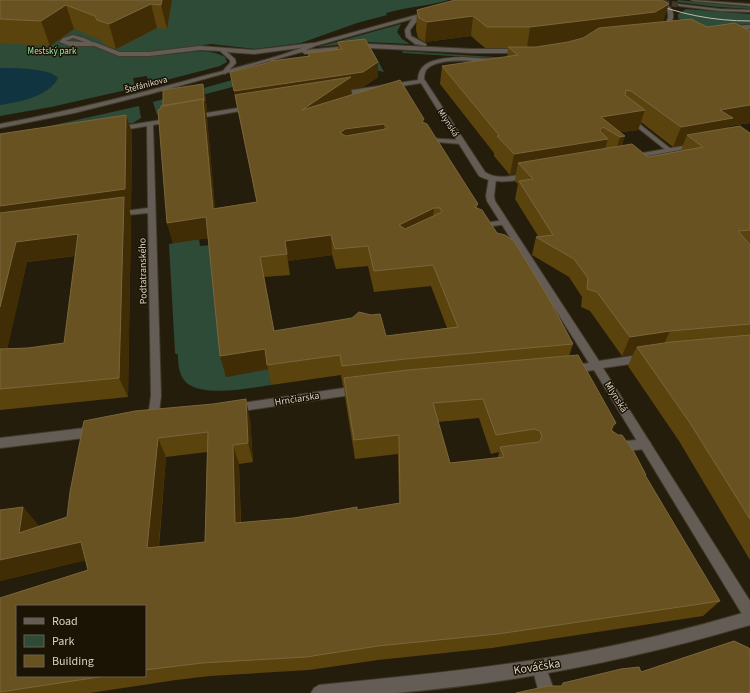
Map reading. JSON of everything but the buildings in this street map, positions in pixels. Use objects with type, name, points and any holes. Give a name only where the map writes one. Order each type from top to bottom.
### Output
[{"type":"street","points":[[693,0],[750,5]]},
{"type":"street","points":[[679,5],[750,12]]},
{"type":"street","points":[[667,6],[672,14],[672,20],[668,26],[656,33],[669,34]]},
{"type":"street","name":"Štefánikova","points":[[0,126],[123,100],[295,53],[313,45],[434,12]]},
{"type":"street","points":[[418,16],[409,24],[406,31],[407,35],[414,41],[440,49],[495,52],[527,51]]},
{"type":"street","points":[[724,29],[750,27]]},
{"type":"street","points":[[69,34],[80,37],[119,54],[148,54],[200,48],[254,52],[313,45]]},
{"type":"street","points":[[80,37],[69,37],[62,42],[70,44],[92,43]]},
{"type":"street","name":"Štefánikova","points":[[295,53],[363,46],[440,49]]},
{"type":"street","points":[[221,49],[232,60],[233,64],[225,72]]},
{"type":"street","points":[[232,60],[254,52]]},
{"type":"street","points":[[328,95],[422,82],[421,75],[424,69],[437,62],[458,59],[498,61]]},
{"type":"street","name":"Mlynská","points":[[422,82],[482,174],[497,179],[490,196],[491,201],[596,365],[750,614]]},
{"type":"street","points":[[189,118],[258,106]]},
{"type":"street","points":[[622,112],[669,150]]},
{"type":"street","points":[[110,130],[181,119]]},
{"type":"street","name":"Podtatranského","points":[[150,124],[156,396],[154,417]]},
{"type":"street","points":[[424,140],[461,142]]},
{"type":"street","points":[[625,158],[704,145]]},
{"type":"street","points":[[497,179],[536,174]]},
{"type":"street","points":[[110,216],[153,210]]},
{"type":"street","points":[[477,227],[504,222]]},
{"type":"street","points":[[561,370],[654,356]]},
{"type":"street","name":"Hrnčiarska","points":[[225,410],[348,391]]},
{"type":"street","points":[[0,443],[101,431]]},
{"type":"street","points":[[609,448],[645,444]]},
{"type":"street","name":"Kováčska","points":[[319,693],[539,667],[710,630],[750,618]]},
{"type":"street","points":[[539,667],[547,693]]},
{"type":"green space","name":"Mestský park","points":[[0,0],[449,0],[386,13],[387,15],[357,23],[301,43],[255,49],[211,44],[174,49],[175,54],[200,51],[213,52],[225,57],[227,62],[220,66],[155,83],[149,83],[147,76],[133,78],[135,88],[51,107],[0,116]]},
{"type":"green space","points":[[678,0],[750,7],[750,9],[677,2]]},
{"type":"green space","points":[[686,9],[750,14],[750,24],[707,27],[678,18],[678,14]]},
{"type":"green space","points":[[401,24],[397,32],[402,39],[410,44],[366,42],[318,47]]},
{"type":"green space","points":[[372,50],[384,72],[372,69],[244,84],[202,95],[157,115],[153,102],[315,57]]},
{"type":"green space","points":[[402,51],[509,58],[503,59],[403,53]]},
{"type":"green space","points":[[139,106],[141,118],[133,123],[0,143],[14,134]]},
{"type":"green space","points":[[199,239],[200,246],[211,245],[226,377],[269,369],[271,385],[217,391],[206,390],[196,388],[188,384],[181,374],[178,355],[175,353],[169,244]]},
{"type":"water","points":[[0,68],[40,70],[48,72],[58,78],[48,90],[32,98],[0,105]]},
{"type":"tunnel","points":[[648,0],[679,5]]},
{"type":"tram line","points":[[644,0],[696,16],[723,20],[750,21]]}]
